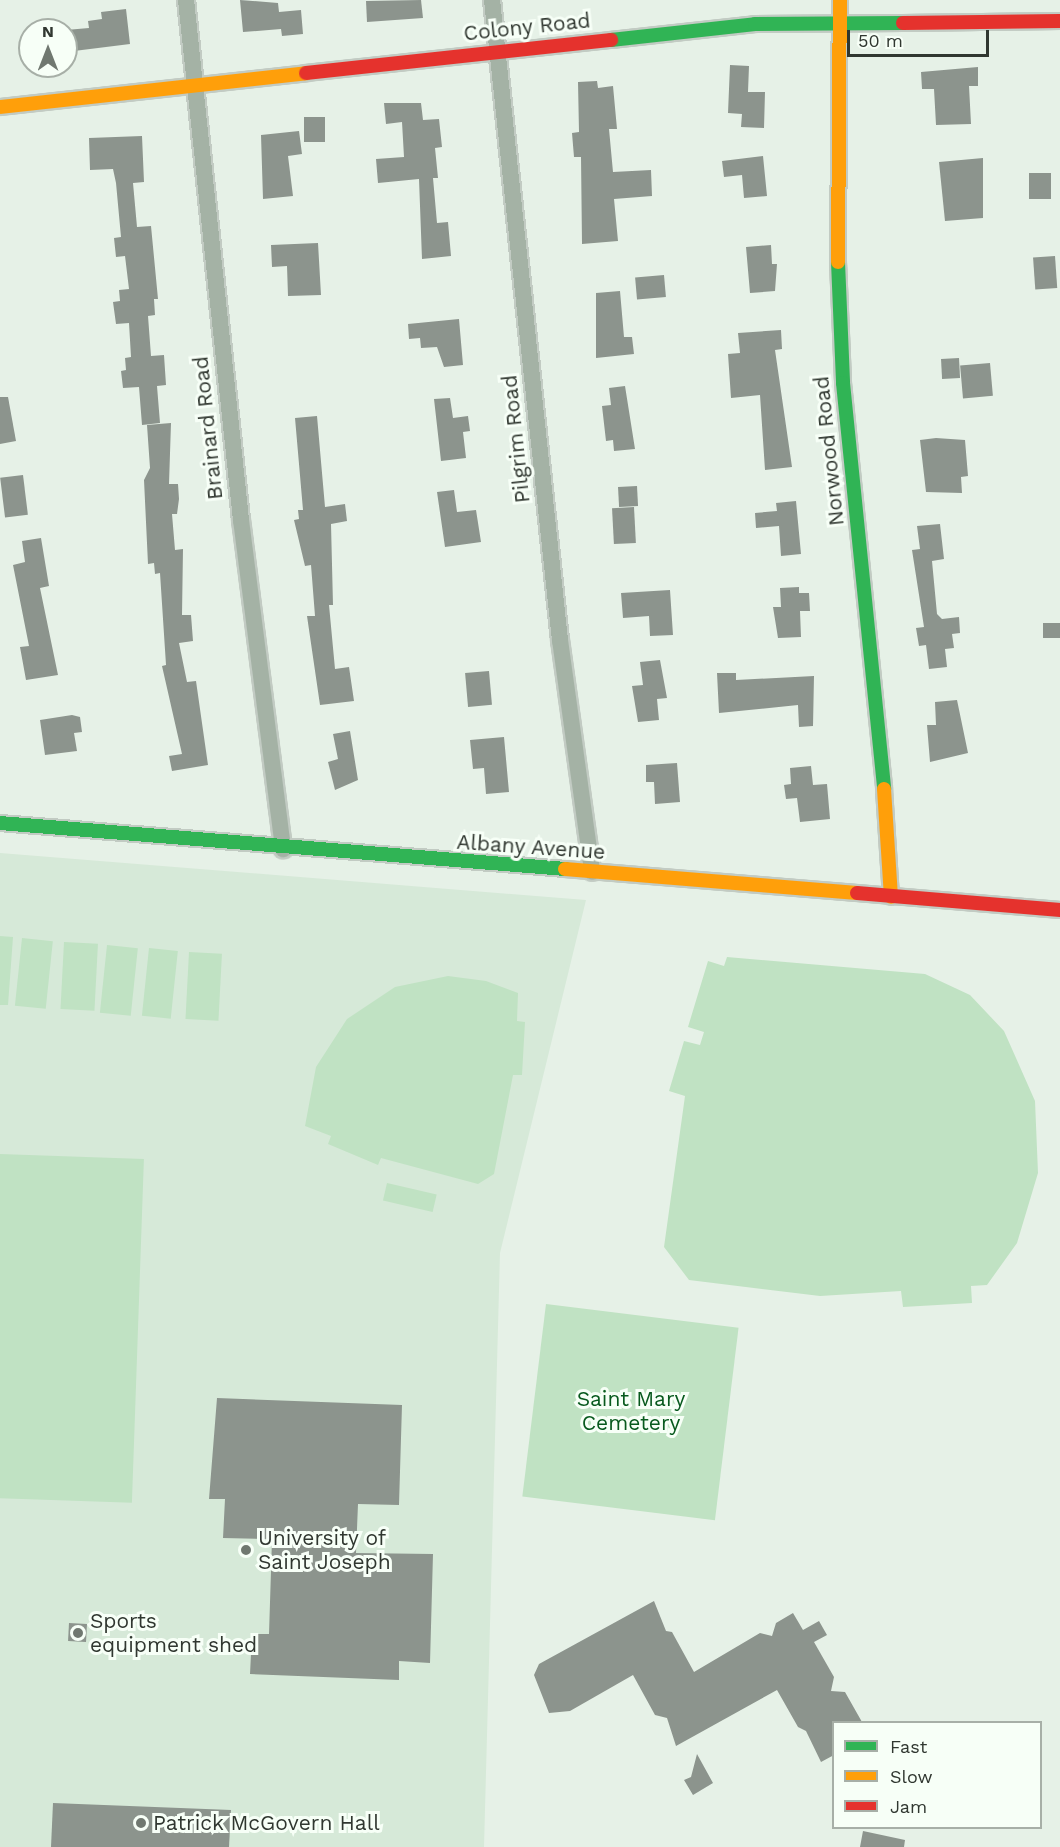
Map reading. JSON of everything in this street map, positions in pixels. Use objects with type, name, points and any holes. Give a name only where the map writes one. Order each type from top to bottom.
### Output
[{"type":"main road","name":"Norwood Road","points":[[840,0],[836,218],[843,383],[883,775],[891,897]]},
{"type":"main road","name":"Colony Road","points":[[0,107],[195,89],[496,50],[755,24],[1060,21]]},
{"type":"main road","name":"Albany Avenue","points":[[0,823],[283,849],[1060,910]]},
{"type":"street","name":"Brainard Road","points":[[186,0],[242,532],[283,849]]},
{"type":"street","name":"Pilgrim Road","points":[[492,0],[560,640],[592,872]]},
{"type":"shaded area","name":"University of Saint Joseph","points":[[0,853],[586,900],[500,1253],[484,1847],[0,1847]]},
{"type":"green space","points":[[0,936],[13,937],[8,1005],[0,1005]]},
{"type":"green space","points":[[22,938],[53,941],[46,1009],[15,1006]]},
{"type":"green space","points":[[64,942],[98,944],[94,1011],[60,1009]]},
{"type":"green space","points":[[107,945],[138,948],[131,1016],[100,1013]]},
{"type":"green space","points":[[149,948],[178,951],[171,1019],[142,1016]]},
{"type":"green space","points":[[189,952],[222,954],[218,1021],[185,1019]]},
{"type":"green space","points":[[727,957],[925,974],[970,995],[1004,1031],[1035,1101],[1038,1173],[1017,1243],[987,1285],[971,1286],[972,1303],[903,1307],[901,1291],[820,1296],[689,1280],[664,1247],[685,1096],[669,1091],[684,1041],[700,1045],[704,1032],[688,1027],[708,961],[724,966]]},
{"type":"green space","points":[[448,976],[486,981],[518,993],[517,1021],[525,1022],[522,1075],[513,1075],[494,1174],[478,1184],[381,1158],[378,1165],[328,1144],[331,1136],[305,1126],[316,1067],[347,1019],[395,987]]},
{"type":"green space","points":[[0,1154],[144,1159],[132,1503],[0,1498]]},
{"type":"green space","points":[[387,1183],[437,1194],[433,1212],[383,1201]]},
{"type":"green space","name":"Saint Mary Cemetery","points":[[546,1304],[739,1328],[715,1520],[522,1497]]},
{"type":"building","points":[[240,0],[278,3],[279,12],[301,10],[303,34],[282,36],[281,29],[243,32]]},
{"type":"building","points":[[421,0],[423,18],[367,22],[366,1]]},
{"type":"building","points":[[126,9],[130,44],[78,50],[78,29],[89,28],[88,21],[102,19],[101,12]]},
{"type":"building","points":[[730,65],[749,66],[748,92],[765,92],[764,128],[741,127],[742,114],[728,113]]},
{"type":"building","points":[[978,67],[978,86],[969,86],[971,124],[936,125],[934,89],[922,89],[921,72]]},
{"type":"building","points":[[597,81],[598,88],[613,86],[617,129],[609,129],[613,172],[651,170],[652,196],[614,199],[618,241],[582,244],[581,157],[574,157],[572,133],[579,132],[578,82]]},
{"type":"building","points":[[384,103],[421,103],[423,120],[439,119],[442,147],[435,148],[438,178],[433,178],[437,223],[448,222],[451,256],[422,259],[419,179],[378,183],[376,159],[404,157],[402,122],[386,124]]},
{"type":"building","points":[[304,117],[325,117],[325,142],[304,142]]},
{"type":"building","points":[[299,131],[302,154],[288,156],[293,196],[263,199],[261,135]]},
{"type":"building","points":[[142,136],[144,182],[133,183],[137,227],[151,226],[158,299],[154,299],[155,315],[148,316],[151,356],[164,355],[166,385],[157,386],[160,423],[142,425],[139,387],[123,388],[121,371],[126,370],[125,358],[131,357],[129,323],[116,324],[113,302],[120,301],[119,290],[129,289],[125,256],[116,257],[114,238],[121,237],[116,183],[113,169],[90,170],[89,138]]},
{"type":"building","points":[[763,156],[767,196],[744,198],[742,175],[724,177],[722,161]]},
{"type":"building","points":[[983,158],[983,218],[945,221],[939,162]]},
{"type":"building","points":[[1029,173],[1051,173],[1051,199],[1029,199]]},
{"type":"building","points":[[318,243],[321,295],[288,296],[287,266],[272,267],[271,245]]},
{"type":"building","points":[[771,245],[772,264],[777,264],[775,291],[750,293],[746,247]]},
{"type":"building","points":[[1055,256],[1057,288],[1035,289],[1033,258]]},
{"type":"building","points":[[664,275],[666,297],[637,299],[635,278]]},
{"type":"building","points":[[620,291],[624,337],[632,337],[634,354],[596,358],[596,293]]},
{"type":"building","points":[[459,319],[463,365],[444,367],[437,347],[421,348],[420,338],[409,339],[408,324]]},
{"type":"building","points":[[781,330],[782,349],[775,350],[792,467],[765,470],[760,395],[731,398],[728,354],[740,353],[738,333]]},
{"type":"building","points":[[959,358],[960,378],[942,379],[941,359]]},
{"type":"building","points":[[990,363],[993,396],[963,398],[960,366]]},
{"type":"building","points":[[625,386],[635,449],[614,451],[613,440],[606,441],[602,406],[611,405],[609,388]]},
{"type":"building","points":[[0,397],[8,397],[16,441],[0,444]]},
{"type":"building","points":[[450,398],[453,418],[468,416],[470,431],[463,432],[466,458],[441,461],[434,399]]},
{"type":"building","points":[[317,416],[325,507],[345,504],[347,521],[331,524],[333,605],[329,605],[335,669],[349,667],[354,701],[320,705],[307,616],[315,616],[311,565],[305,566],[294,520],[299,519],[298,510],[303,510],[295,418]]},
{"type":"building","points":[[171,423],[169,484],[178,484],[179,499],[177,514],[172,514],[175,550],[183,549],[182,615],[191,615],[193,641],[179,643],[187,682],[196,681],[208,765],[172,771],[169,756],[182,754],[162,666],[166,665],[160,573],[155,574],[154,563],[148,564],[144,480],[150,468],[147,425]]},
{"type":"building","points":[[936,438],[965,440],[968,476],[961,477],[962,493],[926,492],[920,440]]},
{"type":"building","points":[[23,475],[28,515],[5,518],[0,478]]},
{"type":"building","points":[[637,486],[638,506],[619,507],[618,487]]},
{"type":"building","points":[[454,490],[457,512],[476,510],[481,542],[445,547],[437,492]]},
{"type":"building","points":[[796,501],[801,554],[781,556],[779,526],[756,528],[755,513],[777,511],[776,503]]},
{"type":"building","points":[[634,507],[636,543],[614,544],[612,508]]},
{"type":"building","points":[[940,524],[944,559],[932,561],[937,614],[942,619],[959,617],[960,633],[952,634],[954,648],[945,649],[947,667],[929,669],[926,645],[919,646],[916,628],[924,627],[912,550],[920,549],[917,526]]},
{"type":"building","points":[[41,538],[49,586],[40,588],[58,675],[26,680],[20,647],[29,646],[13,565],[25,562],[22,541]]},
{"type":"building","points":[[799,587],[799,593],[809,593],[810,611],[800,611],[801,637],[778,638],[773,607],[781,607],[780,588]]},
{"type":"building","points":[[670,590],[673,635],[650,636],[649,616],[623,618],[621,593]]},
{"type":"building","points":[[1043,623],[1060,623],[1060,638],[1043,638]]},
{"type":"building","points":[[660,660],[667,698],[657,699],[659,720],[638,722],[632,686],[643,685],[640,662]]},
{"type":"building","points":[[489,671],[492,705],[468,707],[465,673]]},
{"type":"building","points":[[717,673],[736,673],[736,680],[814,676],[813,726],[799,727],[798,705],[719,713]]},
{"type":"building","points":[[957,700],[968,753],[930,762],[927,725],[936,725],[935,702]]},
{"type":"building","points":[[72,715],[80,717],[82,732],[74,733],[77,751],[45,755],[40,720]]},
{"type":"building","points":[[350,731],[358,780],[335,790],[328,762],[338,759],[333,734]]},
{"type":"building","points":[[504,737],[509,792],[486,794],[484,768],[473,769],[470,740]]},
{"type":"building","points":[[677,763],[680,802],[655,804],[654,782],[646,782],[646,765]]},
{"type":"building","points":[[811,766],[813,785],[827,784],[830,819],[800,822],[797,798],[786,799],[784,785],[791,784],[790,768]]},
{"type":"building","points":[[217,1398],[402,1405],[399,1505],[358,1504],[356,1553],[433,1554],[430,1663],[399,1661],[399,1680],[250,1674],[252,1634],[269,1634],[272,1539],[223,1538],[225,1499],[209,1499]]},
{"type":"building","points":[[654,1601],[666,1631],[672,1632],[694,1672],[760,1633],[772,1636],[776,1623],[793,1613],[803,1630],[819,1621],[827,1635],[814,1642],[834,1677],[831,1691],[845,1692],[861,1721],[832,1721],[832,1756],[821,1762],[806,1731],[798,1727],[777,1690],[676,1746],[667,1718],[655,1715],[633,1675],[570,1711],[549,1713],[534,1675],[539,1664]]},
{"type":"building","name":"Sports equipment shed","points":[[69,1623],[87,1624],[86,1642],[68,1641]]},
{"type":"building","points":[[697,1754],[713,1783],[693,1795],[684,1780],[691,1777]]},
{"type":"building","name":"Patrick McGovern Hall","points":[[53,1803],[231,1810],[229,1847],[51,1847]]},
{"type":"building","points":[[863,1831],[905,1840],[904,1847],[860,1847]]},
{"type":"traffic: fast","points":[[611,40],[755,24],[903,23]]},
{"type":"traffic: fast","points":[[838,262],[843,383],[884,789]]},
{"type":"traffic: fast","points":[[0,823],[565,869]]},
{"type":"traffic: slow","points":[[838,262],[840,0]]},
{"type":"traffic: slow","points":[[0,107],[306,73]]},
{"type":"traffic: slow","points":[[884,789],[891,897]]},
{"type":"traffic: slow","points":[[565,869],[857,893]]},
{"type":"traffic: jam","points":[[903,23],[1060,21]]},
{"type":"traffic: jam","points":[[306,73],[611,40]]},
{"type":"traffic: jam","points":[[857,893],[1060,910]]},
{"type":"place","name":"University of Saint Joseph","points":[[246,1550]]},
{"type":"place","name":"Sports equipment shed","points":[[78,1633]]},
{"type":"place","name":"Patrick McGovern Hall","points":[[141,1823]]}]
